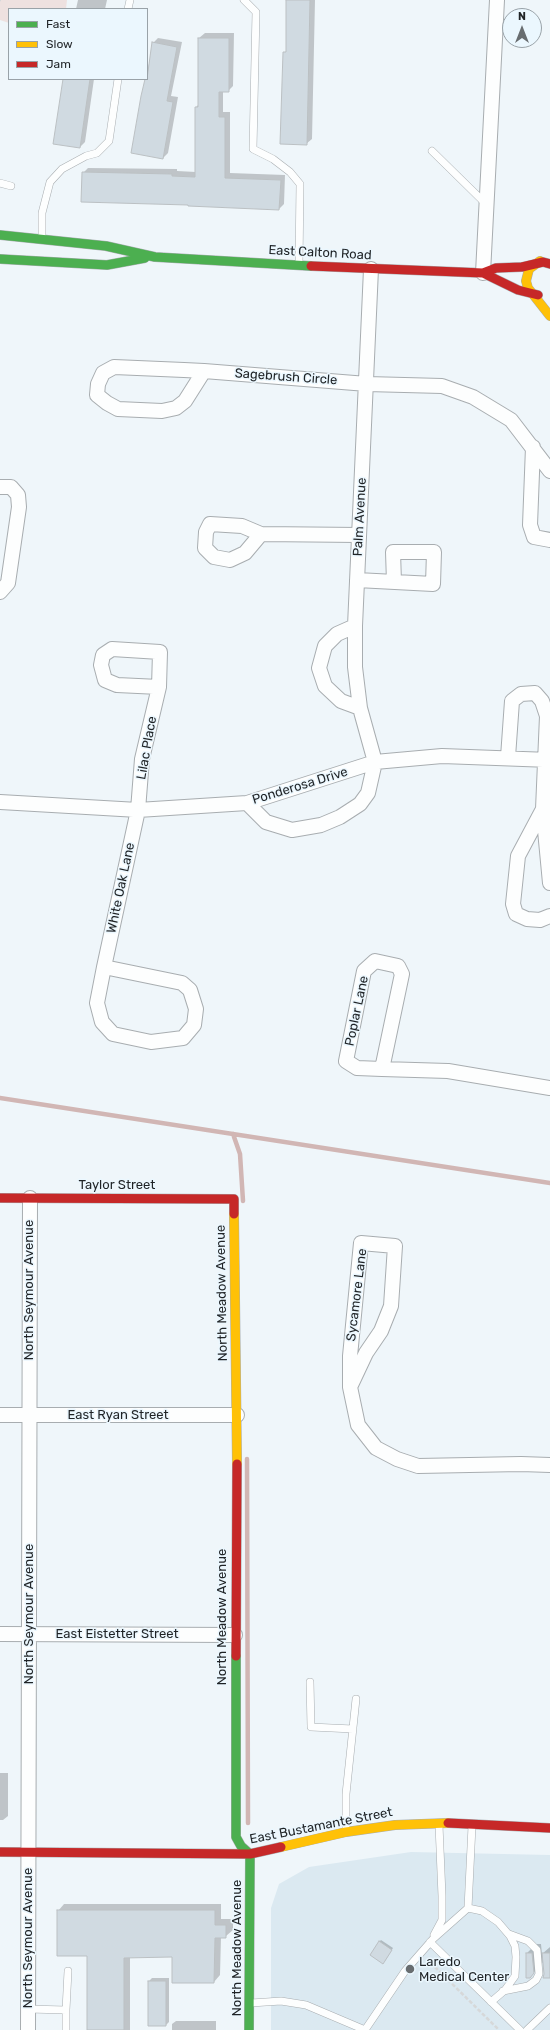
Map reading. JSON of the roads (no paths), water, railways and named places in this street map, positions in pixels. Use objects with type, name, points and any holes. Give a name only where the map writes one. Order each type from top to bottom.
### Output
[{"type":"street","points":[[483,273],[497,0]]},
{"type":"street","name":"East Calton Road","points":[[0,237],[106,246],[155,257],[372,269],[483,273],[496,268],[522,267],[535,264]]},
{"type":"street","points":[[550,254],[529,269],[526,277],[526,284],[550,316]]},
{"type":"street","name":"East Calton Road","points":[[0,259],[107,265],[155,257]]},
{"type":"street","points":[[535,264],[543,262],[550,264]]},
{"type":"street","name":"Palm Avenue","points":[[372,269],[355,626],[355,667],[360,708],[376,762]]},
{"type":"street","name":"East Calton Road","points":[[483,273],[518,290],[533,294],[548,295]]},
{"type":"street","name":"Sagebrush Circle","points":[[204,371],[185,401],[176,408],[162,411],[118,409],[97,395],[98,384],[103,373],[114,367],[204,371],[367,384],[442,386],[473,397],[511,420],[550,471]]},
{"type":"street","points":[[533,447],[530,525],[534,536],[550,540]]},
{"type":"street","points":[[0,487],[11,487],[18,495],[19,507],[8,583],[0,592]]},
{"type":"street","points":[[261,534],[359,535]]},
{"type":"street","points":[[358,580],[394,582]]},
{"type":"street","points":[[355,626],[337,634],[325,646],[319,668],[325,686],[341,701],[360,708]]},
{"type":"street","name":"Lilac Place","points":[[138,810],[142,759],[159,687]]},
{"type":"street","points":[[508,757],[512,701],[521,694],[535,693],[542,701],[547,716],[548,760],[543,809],[550,883]]},
{"type":"street","name":"Ponderosa Drive","points":[[0,802],[138,810],[247,803],[376,762],[442,756],[508,757],[548,760]]},
{"type":"street","points":[[247,803],[266,822],[292,830],[321,826],[340,817],[360,804],[368,793],[376,762]]},
{"type":"street","points":[[543,809],[518,856],[513,904],[516,914],[527,919],[540,920],[550,916]]},
{"type":"street","name":"White Oak Lane","points":[[104,966],[182,983],[190,990],[196,1009],[194,1024],[183,1038],[151,1042],[114,1034],[102,1022],[96,1003],[104,966],[138,810]]},
{"type":"street","name":"Poplar Lane","points":[[382,1069],[402,974],[398,966],[375,961],[364,971],[346,1061],[357,1068],[382,1069],[448,1071],[550,1088]]},
{"type":"street","name":"Taylor Street","points":[[0,1198],[234,1199]]},
{"type":"street","name":"North Seymour Avenue","points":[[28,2030],[30,1198]]},
{"type":"street","name":"North Meadow Avenue","points":[[234,1199],[237,1415],[235,1634],[236,1837],[241,1846],[250,1854],[249,2030]]},
{"type":"street","name":"Sycamore Lane","points":[[350,1387],[366,1353],[381,1331],[390,1306],[395,1246],[362,1243],[350,1356],[350,1387],[358,1424],[376,1448],[397,1460],[418,1466],[521,1464],[550,1465]]},
{"type":"street","name":"East Ryan Street","points":[[0,1415],[237,1415]]},
{"type":"street","name":"East Eistetter Street","points":[[0,1634],[235,1634]]},
{"type":"street","name":"East Bustamante Street","points":[[0,1852],[250,1854],[346,1832],[395,1825],[439,1823],[550,1828]]},
{"type":"lane","points":[[244,0],[256,12],[253,149],[273,159],[290,172],[300,184],[298,265]]},
{"type":"lane","points":[[42,240],[42,213],[50,182],[62,169],[86,156],[97,153],[109,141],[118,80]]},
{"type":"lane","points":[[432,151],[487,206]]},
{"type":"lane","points":[[0,183],[11,186]]},
{"type":"lane","points":[[310,1682],[311,1727],[353,1729]]},
{"type":"lane","points":[[346,1832],[346,1794],[356,1699]]},
{"type":"lane","points":[[431,1941],[442,1920],[439,1823]]},
{"type":"lane","points":[[250,2003],[281,2001],[306,2005],[365,2030],[405,1971],[431,1941],[468,1908],[473,1824]]},
{"type":"lane","points":[[468,1908],[482,1911],[498,1922],[509,1934],[515,1946],[515,1976],[503,1991],[491,2002]]},
{"type":"lane","points":[[503,1991],[528,1986],[536,1980],[539,1974],[538,1950],[528,1941],[509,1934]]},
{"type":"lane","points":[[431,1941],[520,2030]]},
{"type":"lane","points":[[66,2030],[68,1971]]},
{"type":"lane","points":[[527,2030],[550,2008]]},
{"type":"lane","points":[[28,2009],[66,2010]]},
{"type":"waterway","points":[[0,1098],[550,1183]]},
{"type":"waterway","points":[[233,1134],[240,1154],[243,1201]]},
{"type":"waterway","points":[[247,1459],[248,1823]]},
{"type":"place","name":"Laredo Medical Center","points":[[410,1969]]}]
